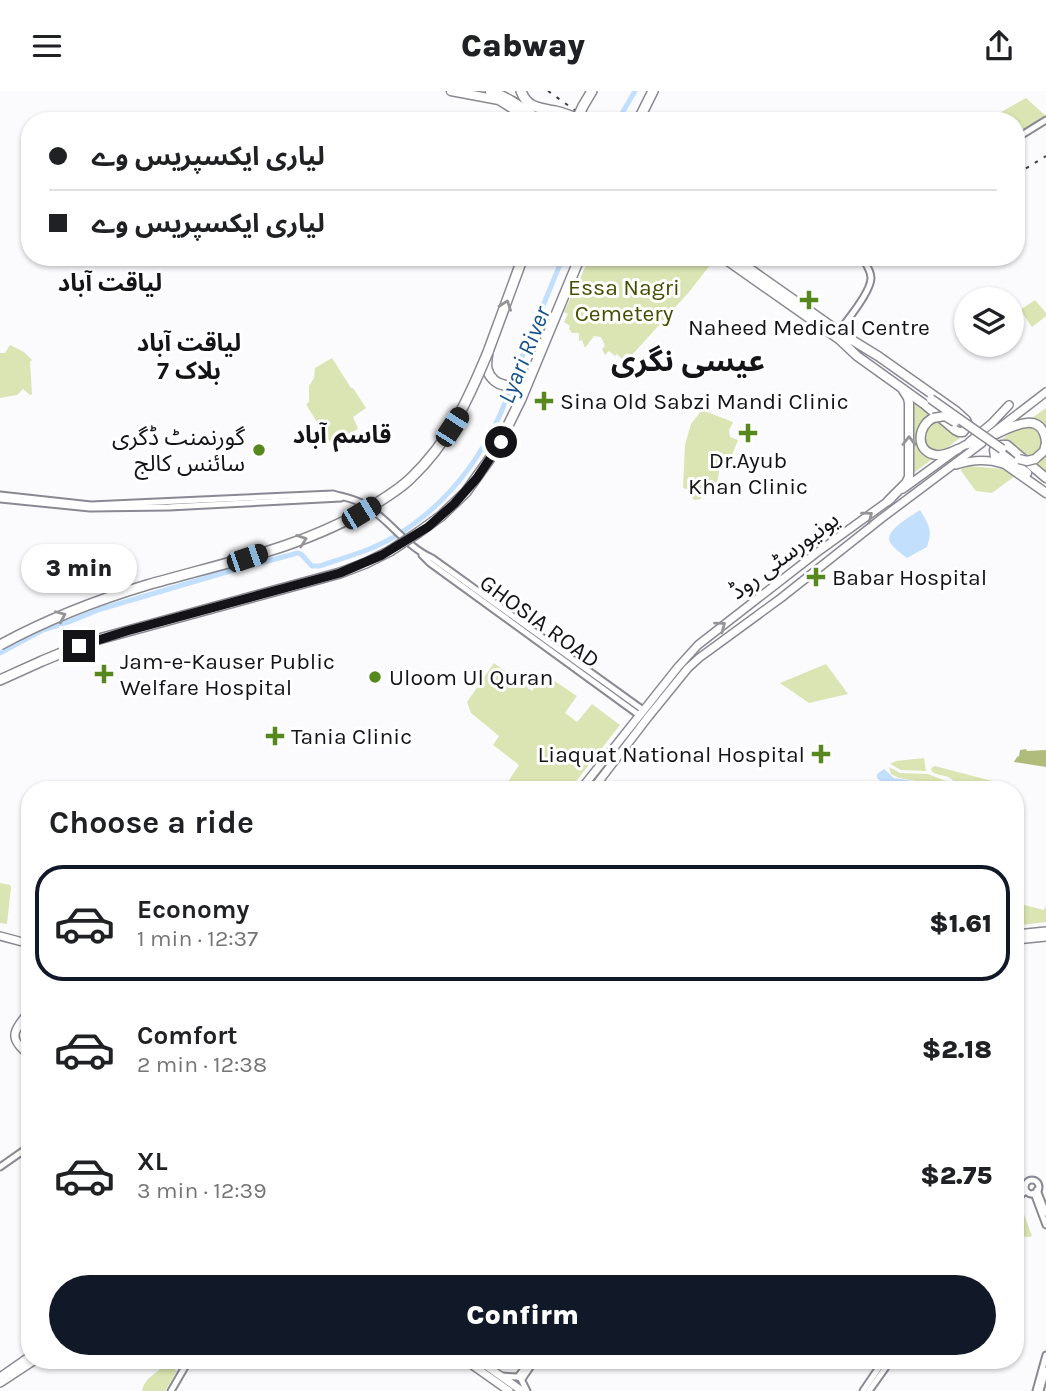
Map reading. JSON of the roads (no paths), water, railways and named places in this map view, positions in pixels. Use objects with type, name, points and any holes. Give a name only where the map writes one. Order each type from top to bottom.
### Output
[{"type":"highway","points":[[451,91],[505,99],[560,112]]},
{"type":"highway","points":[[491,91],[520,112]]},
{"type":"highway","points":[[521,91],[527,103],[533,106]]},
{"type":"highway","points":[[583,112],[592,91]]},
{"type":"highway","points":[[642,112],[653,91]]},
{"type":"highway","points":[[520,104],[530,112]]},
{"type":"highway","points":[[0,645],[75,610],[145,585],[247,558],[311,537],[369,508],[409,480],[426,463],[461,414],[488,352],[520,266]]},
{"type":"highway","points":[[0,680],[88,642],[340,573],[390,551],[428,527],[460,498],[492,458],[576,266]]},
{"type":"highway","points":[[735,266],[1046,480]]},
{"type":"highway","points":[[746,266],[838,332],[857,356],[955,430],[963,432],[968,425],[965,418],[878,356],[844,339]]},
{"type":"highway","points":[[488,352],[488,372],[501,384],[521,384],[531,373]]},
{"type":"highway","points":[[888,501],[909,477],[908,398],[892,381]]},
{"type":"highway","points":[[929,400],[955,422]]},
{"type":"highway","points":[[962,447],[940,455],[926,450],[921,441],[925,422],[945,416],[1001,450],[1027,461],[1035,459],[1044,451],[1046,443],[1042,430],[1029,422],[1016,424],[992,436]]},
{"type":"highway","points":[[1046,480],[1004,444],[996,447],[993,452],[1004,464],[1046,490]]},
{"type":"highway","points":[[1001,450],[1046,490]]},
{"type":"main road","points":[[1025,133],[1046,120]]},
{"type":"main road","points":[[838,332],[871,282],[866,266]]},
{"type":"main road","name":"یونیورسٹی روڈ","points":[[599,781],[649,716],[699,658],[1046,393]]},
{"type":"main road","name":"یونیورسٹی روڈ","points":[[587,781],[693,650],[815,554],[962,447],[981,442],[1046,393]]},
{"type":"main road","points":[[962,447],[1009,405]]},
{"type":"main road","points":[[943,471],[970,461],[1004,464]]},
{"type":"main road","name":"GHOSIA ROAD","points":[[0,497],[90,508],[347,499],[363,504],[380,516],[430,563],[514,620],[641,713]]},
{"type":"main road","points":[[848,531],[807,564],[807,570],[855,539]]},
{"type":"main road","points":[[757,614],[786,588],[787,583],[783,582],[758,598]]},
{"type":"main road","points":[[693,650],[699,658]]},
{"type":"main road","points":[[1024,934],[1046,931]]},
{"type":"main road","points":[[0,935],[21,940]]},
{"type":"main road","points":[[1024,939],[1046,937]]},
{"type":"main road","points":[[21,1022],[15,1037],[16,1044],[21,1048]]},
{"type":"main road","points":[[16,1030],[21,1044]]},
{"type":"main road","points":[[0,1164],[21,1150]]},
{"type":"main road","points":[[1036,1189],[1046,1178]]},
{"type":"main road","points":[[1036,1189],[1026,1188],[1031,1180],[1036,1189],[1046,1213]]},
{"type":"main road","points":[[1036,1189],[1046,1225]]},
{"type":"main road","points":[[1038,1391],[1046,1355]]},
{"type":"main road","points":[[0,1377],[21,1362]]},
{"type":"main road","points":[[0,1383],[21,1369]]},
{"type":"main road","points":[[173,1391],[186,1369]]},
{"type":"main road","points":[[479,1369],[500,1383],[524,1391]]},
{"type":"main road","points":[[487,1369],[509,1391]]},
{"type":"main road","points":[[500,1383],[520,1378],[526,1369]]},
{"type":"main road","points":[[863,1391],[880,1369]]},
{"type":"main road","points":[[869,1391],[882,1369]]},
{"type":"main road","points":[[1038,1391],[1046,1370]]},
{"type":"main road","points":[[520,1378],[524,1391]]},
{"type":"water","points":[[920,510],[929,528],[929,541],[927,547],[907,558],[893,546],[889,537],[895,528]]},
{"type":"water","points":[[884,769],[894,778],[913,781],[882,781],[877,778],[877,774]]},
{"type":"waterway","name":"Lyari River","points":[[623,112],[635,91]]},
{"type":"waterway","name":"Lyari River","points":[[0,653],[43,630],[101,609],[298,553],[312,566],[320,566],[376,546],[411,526],[456,485],[490,435],[559,266]]},
{"type":"railway","points":[[548,91],[577,112]]},
{"type":"railway","points":[[1025,169],[1046,156]]},
{"type":"place","name":"Naheed Medical Centre","points":[[809,300]]},
{"type":"place","name":"Sina Old Sabzi Mandi Clinic","points":[[544,401]]},
{"type":"place","name":"Dr.Ayub Khan Clinic","points":[[748,433]]},
{"type":"place","name":"گورنمنٹ ڈگری سائنس کالج","points":[[259,450]]},
{"type":"place","name":"Babar Hospital","points":[[816,577]]},
{"type":"place","name":"Jam-e-Kauser Public Welfare Hospital","points":[[104,674]]},
{"type":"place","name":"Uloom Ul Quran","points":[[375,677]]},
{"type":"place","name":"Tania Clinic","points":[[275,736]]},
{"type":"place","name":"Liaquat National Hospital","points":[[821,754]]},
{"type":"district","name":"لیاقت آباد","points":[[110,283]]},
{"type":"district","name":"لیاقت آباد بلاک 7","points":[[189,357]]},
{"type":"district","name":"عیسی نگری","points":[[688,361]]},
{"type":"district","name":"قاسم آباد","points":[[342,435]]},
{"type":"park label","name":"Essa Nagri Cemetery","points":[[624,300]]}]
